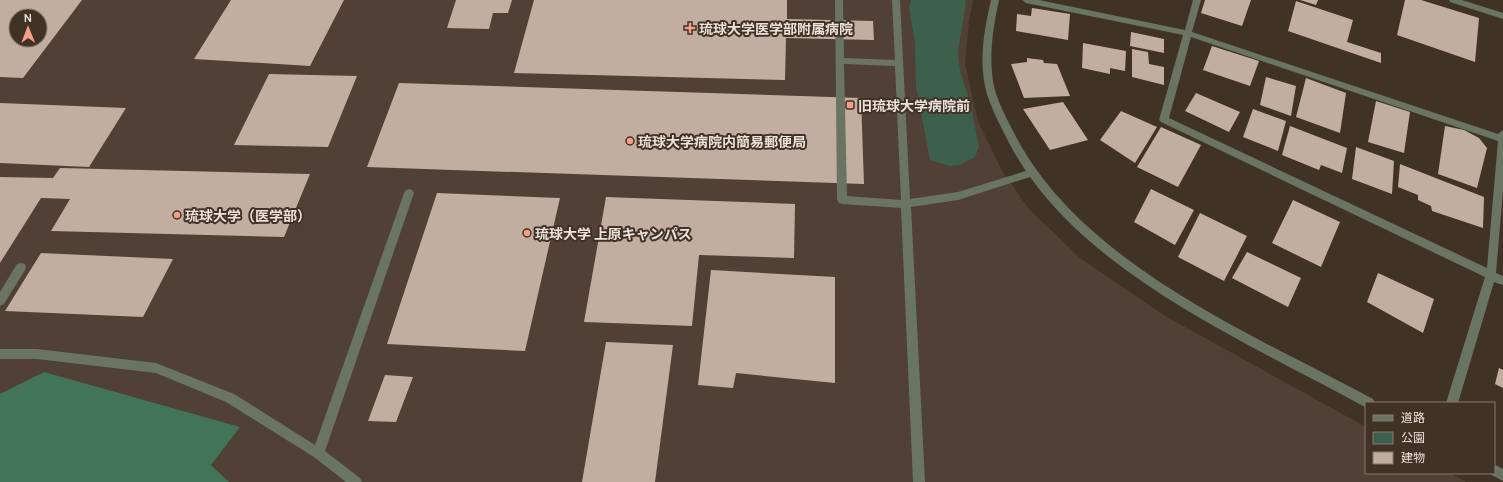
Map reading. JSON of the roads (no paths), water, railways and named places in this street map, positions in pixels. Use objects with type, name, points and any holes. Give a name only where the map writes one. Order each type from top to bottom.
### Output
[{"type":"street","points":[[839,0],[842,200],[906,204],[958,196],[1031,173]]},
{"type":"street","points":[[896,0],[918,482]]},
{"type":"street","points":[[995,0],[989,26],[987,56],[991,93],[1008,136],[1031,173],[1060,208],[1098,242],[1150,282],[1199,312],[1367,402]]},
{"type":"street","points":[[1026,0],[1187,33],[1502,139]]},
{"type":"street","points":[[1197,0],[1164,120],[1503,281]]},
{"type":"street","points":[[1453,0],[1503,16]]},
{"type":"street","points":[[840,61],[898,63]]},
{"type":"street","points":[[1452,402],[1492,276],[1503,134]]},
{"type":"street","points":[[318,453],[409,193]]},
{"type":"street","points":[[0,301],[21,267]]},
{"type":"street","points":[[0,354],[37,354],[156,368],[230,398],[318,453],[356,482]]},
{"type":"place","name":"琉球大学医学部附属病院","points":[[690,28]]},
{"type":"place","name":"旧琉球大学病院前","points":[[850,105]]},
{"type":"place","name":"琉球大学病院内簡易郵便局","points":[[630,141]]},
{"type":"place","name":"琉球大学（医学部）","points":[[177,215]]},
{"type":"place","name":"琉球大学 上原キャンパス","points":[[527,233]]}]
